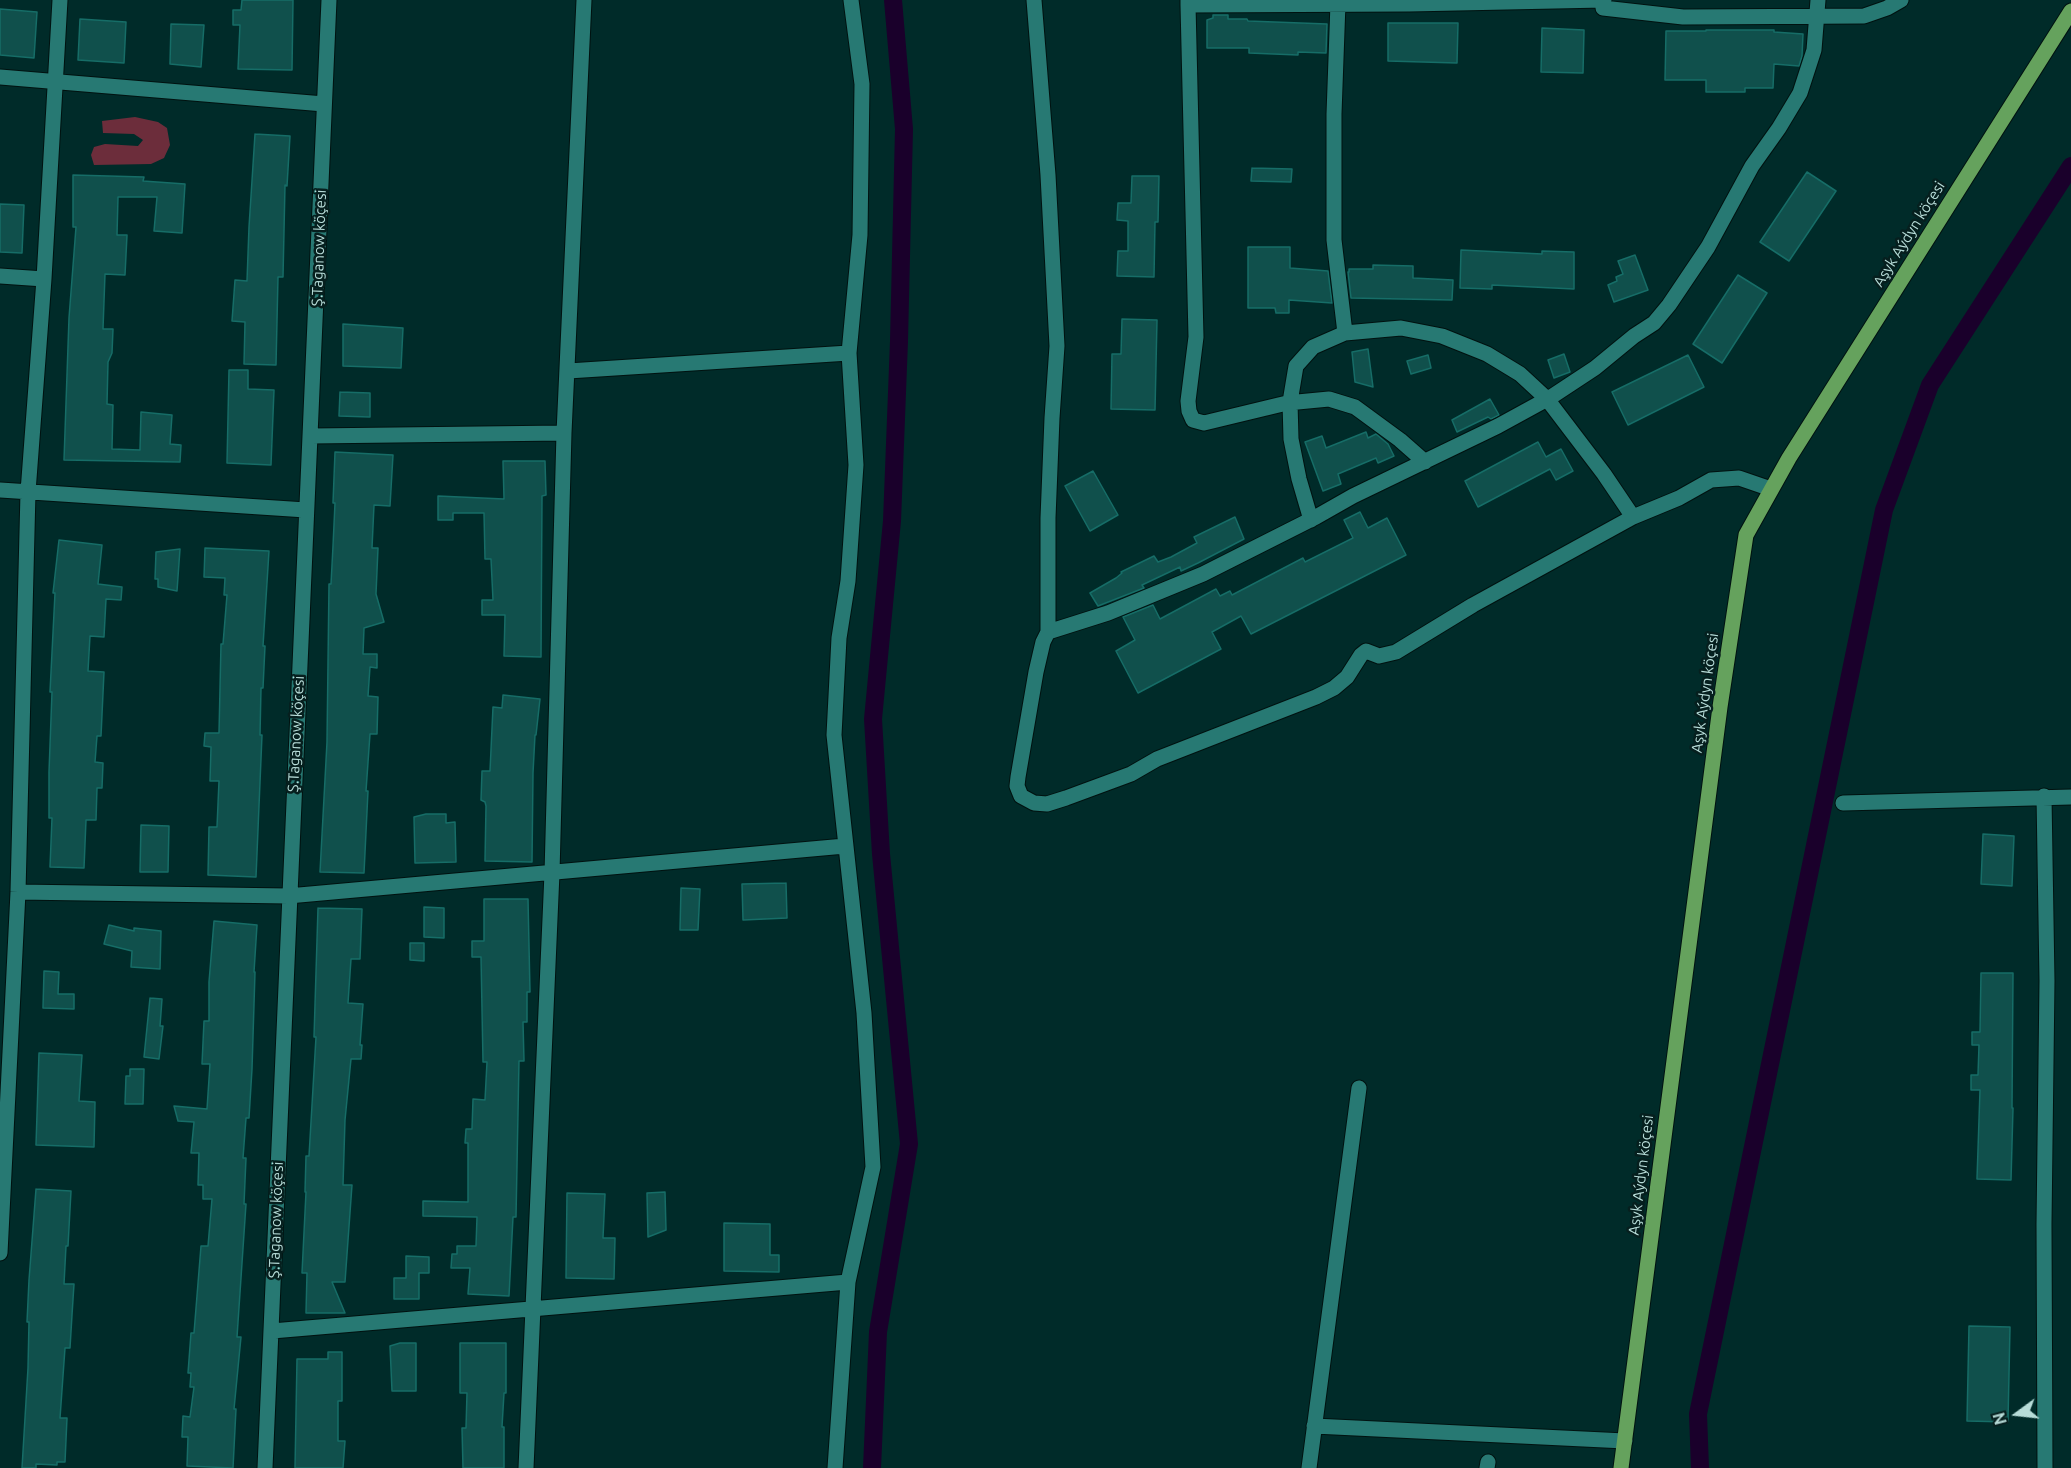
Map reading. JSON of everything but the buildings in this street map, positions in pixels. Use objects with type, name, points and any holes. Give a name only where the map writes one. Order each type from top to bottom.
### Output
[{"type":"main road","name":"Aşyk Aýdyn köçesi","points":[[1621,1468],[1720,707],[1746,536],[1789,458],[2071,11]]},
{"type":"street","points":[[0,1253],[18,892],[28,492],[44,279],[60,0]]},
{"type":"street","name":"Ş.Taganow köçesi","points":[[265,1468],[288,897],[311,436],[329,0]]},
{"type":"street","points":[[526,1468],[552,873],[564,433],[584,0]]},
{"type":"street","points":[[835,1468],[848,1282],[873,1167],[864,1013],[834,735],[839,638],[848,581],[856,465],[849,353],[860,236],[862,84],[851,0]]},
{"type":"street","points":[[1034,0],[1048,175],[1057,346],[1048,518],[1048,632],[1043,642],[1036,672],[1017,786],[1021,796],[1034,803],[1047,804],[1066,798],[1131,774],[1157,759],[1316,697],[1334,688],[1347,677],[1366,651],[1379,656],[1396,652],[1473,605],[1633,518],[1679,498],[1711,480],[1739,478],[1771,489]]},
{"type":"street","points":[[1425,462],[1400,440],[1355,407],[1329,399],[1290,402],[1204,423],[1193,420],[1188,401],[1196,337],[1188,2],[1604,0],[1603,8],[1683,17],[1818,8],[1864,16],[1901,0]]},
{"type":"street","points":[[1338,3],[1334,240],[1345,333]]},
{"type":"street","points":[[1048,632],[1108,614],[1192,578],[1311,520],[1353,496],[1498,426],[1547,399],[1595,368],[1654,323],[1669,305],[1708,247],[1752,166],[1800,93],[1814,50],[1818,8]]},
{"type":"street","points":[[0,77],[324,104]]},
{"type":"street","points":[[0,276],[44,279]]},
{"type":"street","points":[[1311,520],[1291,440],[1290,402],[1296,366],[1313,347],[1345,333],[1401,328],[1442,336],[1487,354],[1520,374],[1547,399],[1604,474],[1633,518]]},
{"type":"street","points":[[568,371],[849,353]]},
{"type":"street","points":[[311,436],[564,433]]},
{"type":"street","points":[[0,490],[306,510]]},
{"type":"street","points":[[1843,804],[2044,796],[2071,797]]},
{"type":"street","points":[[2044,796],[2047,981],[2044,1468]]},
{"type":"street","points":[[18,892],[288,897],[845,846]]},
{"type":"street","points":[[1309,1468],[1359,1088]]},
{"type":"street","points":[[272,1331],[848,1282]]},
{"type":"street","points":[[1314,1426],[1625,1441]]},
{"type":"shaded area","points":[[135,117],[158,122],[167,128],[170,145],[164,158],[151,164],[94,165],[91,155],[94,147],[105,144],[138,146],[143,140],[134,134],[103,133],[102,121]]},
{"type":"waterway","points":[[872,1468],[878,1332],[909,1144],[881,854],[873,719],[892,521],[899,341],[904,129],[893,0]]},
{"type":"waterway","points":[[1700,1468],[1698,1414],[1884,510],[1930,385],[2071,166]]}]
